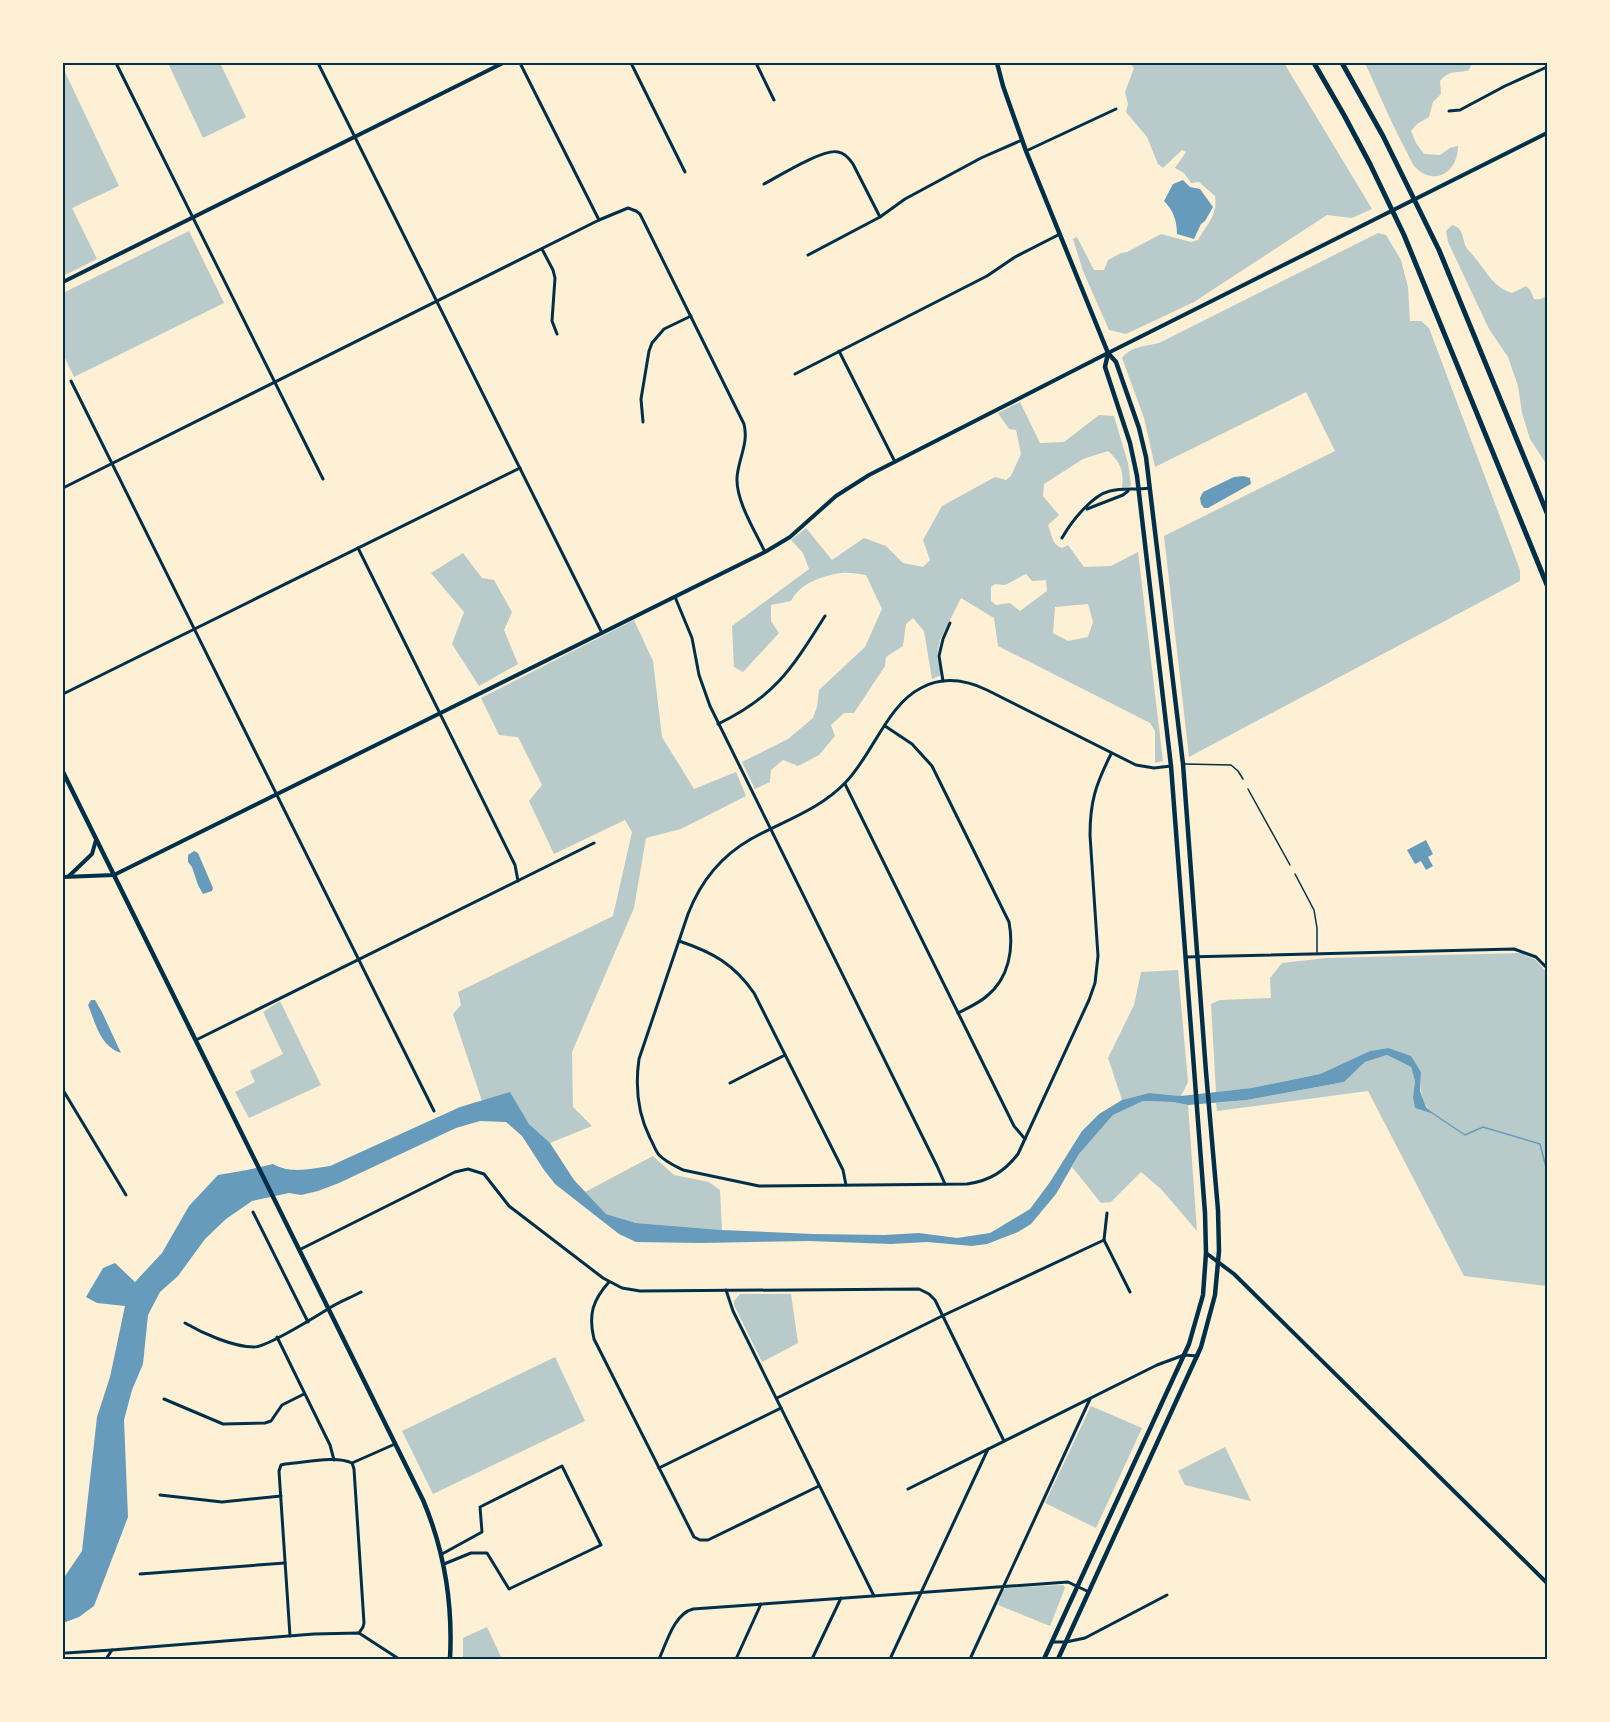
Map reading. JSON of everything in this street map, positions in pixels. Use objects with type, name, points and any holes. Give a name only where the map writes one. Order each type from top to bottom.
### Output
[{"type":"highway","points":[[1314,63],[1355,134],[1404,235],[1547,585]]},
{"type":"highway","points":[[1342,63],[1383,136],[1434,240],[1547,513]]},
{"type":"main road","points":[[997,63],[1026,151],[1108,353],[1116,362],[1139,428],[1146,457],[1183,764],[1218,1210],[1218,1263],[1215,1295],[1198,1356],[1058,1659]]},
{"type":"main road","points":[[1044,1659],[1184,1355],[1203,1295],[1206,1253],[1205,1213],[1171,766],[1138,490],[1130,443],[1105,367],[1108,353]]},
{"type":"main road","points":[[1155,628],[1167,625]]},
{"type":"main road","points":[[63,772],[423,1500],[444,1564],[451,1619],[450,1659]]},
{"type":"main road","points":[[1198,1132],[1211,1130]]},
{"type":"main road","points":[[1135,1463],[1146,1468]]},
{"type":"street","points":[[116,63],[323,479]]},
{"type":"street","points":[[318,63],[602,633]]},
{"type":"street","points":[[63,282],[503,63]]},
{"type":"street","points":[[520,63],[599,220]]},
{"type":"street","points":[[631,63],[685,171]]},
{"type":"street","points":[[756,63],[774,100]]},
{"type":"street","points":[[1449,111],[1460,111],[1504,86],[1547,67]]},
{"type":"street","points":[[1026,151],[1116,109]]},
{"type":"street","points":[[66,877],[114,875],[765,552],[790,537],[836,496],[869,475],[1547,133]]},
{"type":"street","points":[[808,255],[880,217],[905,199],[994,152],[1022,140]]},
{"type":"street","points":[[764,184],[825,153],[837,151],[848,157],[853,164],[880,217]]},
{"type":"street","points":[[63,488],[599,220],[623,209],[632,209],[640,214],[744,424],[746,438],[737,477],[738,492],[765,552]]},
{"type":"street","points":[[795,374],[987,276],[1015,257],[1060,234]]},
{"type":"street","points":[[542,249],[555,278],[552,321],[557,334]]},
{"type":"street","points":[[643,422],[641,399],[652,343],[664,329],[691,316]]},
{"type":"street","points":[[839,351],[895,462]]},
{"type":"street","points":[[71,381],[434,1111]]},
{"type":"street","points":[[63,694],[520,468]]},
{"type":"street","points":[[1062,538],[1070,523],[1097,497],[1106,492],[1151,488]]},
{"type":"street","points":[[1084,510],[1123,495],[1129,490]]},
{"type":"street","points":[[357,548],[515,865],[518,881]]},
{"type":"street","points":[[675,597],[692,638],[704,693],[718,724],[938,1166],[945,1185]]},
{"type":"street","points":[[718,724],[749,708],[776,686],[798,658],[825,616]]},
{"type":"street","points":[[942,681],[939,656],[950,623]]},
{"type":"street","points":[[1112,754],[1096,787],[1090,816],[1098,944],[1095,983],[1018,1155],[1011,1164],[996,1176],[976,1183],[759,1186],[683,1170],[672,1165],[660,1155],[644,1126],[637,1098],[639,1059],[692,903],[713,870],[737,848],[810,810],[845,784],[865,759],[904,699],[922,687],[942,681],[965,682],[987,690],[1136,765],[1155,768],[1171,766]]},
{"type":"street","points":[[885,726],[912,744],[932,766],[1009,922],[1010,956],[1002,978],[986,997],[958,1012]]},
{"type":"street","points":[[845,784],[1014,1126],[1025,1139]]},
{"type":"street","points":[[66,877],[92,854],[96,839]]},
{"type":"street","points":[[196,1040],[594,843]]},
{"type":"street","points":[[679,941],[713,954],[747,982],[761,1004],[843,1170],[846,1185]]},
{"type":"street","points":[[1186,957],[1514,949],[1536,957],[1547,968]]},
{"type":"street","points":[[730,1083],[786,1055]]},
{"type":"street","points":[[63,1090],[126,1195]]},
{"type":"street","points":[[299,1250],[455,1172],[468,1168],[484,1174],[509,1206],[609,1282],[622,1288],[640,1291],[919,1289],[932,1298],[1004,1441]]},
{"type":"street","points":[[253,1212],[308,1322]]},
{"type":"street","points":[[1107,1213],[1104,1240],[1130,1292]]},
{"type":"street","points":[[777,1398],[942,1316],[1104,1240]]},
{"type":"street","points":[[1206,1253],[1234,1274],[1547,1583]]},
{"type":"street","points":[[609,1282],[598,1295],[593,1309],[591,1323],[594,1339],[694,1537],[708,1540],[819,1486]]},
{"type":"street","points":[[726,1290],[733,1311],[874,1596]]},
{"type":"street","points":[[184,1323],[208,1336],[257,1347],[361,1292]]},
{"type":"street","points":[[277,1337],[330,1445],[334,1460]]},
{"type":"street","points":[[908,1489],[1157,1365],[1184,1355],[1198,1356]]},
{"type":"street","points":[[164,1399],[215,1421],[232,1424],[271,1421],[282,1406],[304,1394]]},
{"type":"street","points":[[970,1659],[1091,1398]]},
{"type":"street","points":[[659,1468],[782,1408]]},
{"type":"street","points":[[352,1464],[395,1444]]},
{"type":"street","points":[[890,1659],[988,1449]]},
{"type":"street","points":[[290,1636],[279,1471],[281,1465],[334,1460],[345,1460],[352,1464],[354,1469],[364,1623],[359,1633]]},
{"type":"street","points":[[442,1554],[482,1532],[480,1508],[562,1466],[601,1545],[509,1589],[487,1552],[471,1553],[444,1564]]},
{"type":"street","points":[[160,1495],[222,1502],[281,1496]]},
{"type":"street","points":[[140,1574],[285,1563]]},
{"type":"street","points":[[659,1659],[679,1618],[685,1611],[693,1609],[1068,1582],[1089,1592]]},
{"type":"street","points":[[1053,1642],[1085,1638],[1167,1596]]},
{"type":"street","points":[[812,1659],[841,1598]]},
{"type":"street","points":[[736,1659],[761,1604]]},
{"type":"street","points":[[66,1653],[359,1633],[399,1659]]},
{"type":"street","points":[[106,1659],[112,1651]]},
{"type":"lane","points":[[1171,766],[1231,765],[1239,771],[1243,779]]},
{"type":"lane","points":[[1248,789],[1290,865]]},
{"type":"lane","points":[[1294,874],[1314,910],[1317,953]]},
{"type":"shaded area","points":[[168,63],[220,63],[246,117],[203,138]]},
{"type":"shaded area","points":[[1130,63],[1284,63],[1372,209],[1352,218],[1327,215],[1194,302],[1126,334],[1109,330],[1083,271],[1073,239],[1077,237],[1094,270],[1104,270],[1108,260],[1161,234],[1191,242],[1198,240],[1211,219],[1216,203],[1215,196],[1199,182],[1191,183],[1184,173],[1175,168],[1186,152],[1182,150],[1163,168],[1158,164],[1147,137],[1126,112],[1128,104],[1125,92],[1134,68]]},
{"type":"shaded area","points":[[1365,63],[1472,63],[1469,70],[1450,73],[1440,81],[1441,94],[1433,102],[1429,117],[1417,124],[1411,131],[1424,154],[1440,155],[1458,146],[1454,163],[1444,174],[1431,176],[1424,174],[1414,166]]},
{"type":"shaded area","points":[[64,70],[119,186],[72,208],[97,259],[63,276]]},
{"type":"shaded area","points":[[1452,225],[1459,228],[1467,248],[1500,287],[1512,293],[1526,286],[1534,299],[1542,299],[1547,293],[1547,465],[1530,439],[1522,413],[1518,386],[1508,357],[1489,329],[1448,242],[1446,231]]},
{"type":"shaded area","points":[[189,231],[224,303],[74,377],[63,354],[63,293]]},
{"type":"shaded area","points":[[1378,233],[1386,235],[1401,260],[1408,287],[1410,321],[1421,321],[1429,328],[1520,570],[1520,581],[1189,757],[1164,536],[1335,451],[1306,392],[1155,467],[1144,418],[1122,358],[1134,349],[1159,343]]},
{"type":"shaded area","points":[[1020,402],[1040,443],[1064,442],[1099,415],[1114,416],[1128,463],[1131,485],[1122,488],[1121,468],[1108,451],[1083,459],[1044,484],[1043,496],[1059,515],[1048,525],[1054,542],[1062,548],[1068,545],[1084,567],[1111,566],[1138,552],[1163,761],[1155,763],[1155,731],[1150,723],[998,646],[994,618],[961,598],[940,640],[937,657],[941,675],[932,679],[924,631],[913,618],[906,624],[903,646],[886,657],[885,666],[854,713],[844,713],[831,725],[835,736],[819,755],[798,766],[783,760],[771,770],[770,782],[755,789],[742,762],[788,739],[813,718],[819,690],[865,647],[882,609],[866,575],[841,573],[812,581],[800,589],[791,601],[771,605],[771,621],[779,633],[743,672],[734,667],[732,626],[809,569],[803,553],[791,540],[806,528],[832,560],[864,538],[886,546],[903,563],[923,567],[930,560],[923,540],[942,506],[995,477],[1006,480],[1011,476],[1021,454],[1016,430],[1009,429],[998,413]],"holes":[[[1026,574],[1032,581],[1046,580],[1047,591],[1020,611],[1010,603],[996,605],[991,601],[991,587],[995,584],[1005,585]],[[1088,604],[1093,622],[1088,637],[1068,641],[1053,633],[1055,607]]]},
{"type":"shaded area","points":[[463,553],[482,578],[494,580],[512,612],[504,630],[518,664],[479,686],[452,644],[464,612],[431,573]]},
{"type":"shaded area","points":[[634,620],[653,661],[662,737],[694,789],[736,772],[746,796],[681,829],[646,838],[634,908],[572,1052],[573,1107],[592,1126],[550,1143],[529,1124],[510,1093],[482,1101],[453,1014],[461,1005],[458,992],[613,916],[632,832],[625,820],[554,854],[529,801],[542,785],[518,737],[499,735],[481,698]]},
{"type":"shaded area","points":[[1521,953],[1536,960],[1547,973],[1547,1286],[1464,1276],[1368,1091],[1217,1111],[1216,1103],[1247,1100],[1344,1082],[1365,1062],[1387,1055],[1411,1067],[1415,1081],[1413,1097],[1432,1113],[1425,1104],[1422,1094],[1421,1071],[1388,1048],[1370,1051],[1320,1074],[1251,1088],[1216,1092],[1211,1004],[1220,1000],[1271,998],[1270,978],[1282,963],[1326,958]]},
{"type":"shaded area","points":[[1178,970],[1188,1082],[1181,1096],[1149,1093],[1122,1100],[1108,1058],[1134,1005],[1141,972]]},
{"type":"shaded area","points":[[280,1001],[321,1085],[249,1118],[235,1092],[255,1082],[250,1071],[283,1054],[263,1012]]},
{"type":"shaded area","points":[[1143,1101],[1188,1105],[1197,1231],[1161,1189],[1141,1172],[1111,1202],[1101,1203],[1072,1167],[1079,1154],[1113,1115]]},
{"type":"shaded area","points":[[653,1156],[674,1175],[709,1182],[720,1190],[722,1230],[636,1223],[606,1214],[585,1192]]},
{"type":"shaded area","points":[[740,1294],[791,1294],[798,1343],[762,1362],[734,1305],[734,1301]]},
{"type":"shaded area","points":[[555,1357],[585,1421],[433,1494],[402,1431]]},
{"type":"shaded area","points":[[1091,1406],[1142,1428],[1096,1528],[1045,1503]]},
{"type":"shaded area","points":[[1225,1447],[1251,1501],[1185,1485],[1178,1471]]},
{"type":"shaded area","points":[[1063,1585],[1065,1588],[1050,1626],[998,1605],[1006,1588]]},
{"type":"shaded area","points":[[487,1627],[502,1659],[463,1659],[463,1638]]},
{"type":"water","points":[[1183,180],[1190,187],[1200,189],[1213,207],[1194,239],[1177,234],[1174,216],[1164,201],[1173,184]]},
{"type":"water","points":[[1234,477],[1250,478],[1251,484],[1208,508],[1204,508],[1201,504],[1200,498],[1203,492]]},
{"type":"water","points":[[1426,840],[1433,854],[1428,857],[1433,866],[1426,870],[1421,861],[1415,864],[1407,850]]},
{"type":"water","points":[[194,851],[198,853],[213,888],[212,891],[203,894],[188,862],[188,855]]},
{"type":"water","points":[[91,1000],[95,1000],[102,1012],[121,1053],[103,1040],[88,1005]]},
{"type":"water","points":[[1388,1048],[1411,1056],[1421,1072],[1420,1091],[1426,1107],[1434,1114],[1415,1108],[1413,1097],[1415,1081],[1411,1067],[1387,1055],[1365,1062],[1344,1082],[1247,1100],[1188,1105],[1143,1101],[1113,1115],[1079,1154],[1056,1194],[1031,1224],[1018,1232],[987,1244],[972,1246],[927,1242],[891,1244],[809,1241],[636,1242],[619,1234],[555,1184],[522,1136],[506,1122],[480,1121],[456,1128],[318,1191],[301,1195],[289,1193],[252,1201],[226,1219],[205,1239],[178,1276],[160,1292],[148,1315],[143,1364],[132,1390],[124,1420],[128,1517],[94,1606],[79,1617],[63,1623],[63,1579],[82,1551],[97,1417],[110,1377],[125,1306],[97,1303],[86,1297],[103,1268],[115,1263],[135,1282],[162,1253],[189,1206],[218,1175],[273,1164],[293,1170],[330,1166],[460,1107],[510,1092],[529,1124],[550,1143],[574,1180],[606,1214],[636,1223],[722,1230],[813,1234],[919,1233],[957,1238],[990,1233],[1030,1209],[1082,1131],[1099,1114],[1122,1100],[1149,1093],[1181,1096],[1251,1088],[1320,1074],[1370,1051]]},
{"type":"waterway","points":[[1432,1113],[1465,1135],[1483,1127],[1540,1144],[1547,1171]]}]
